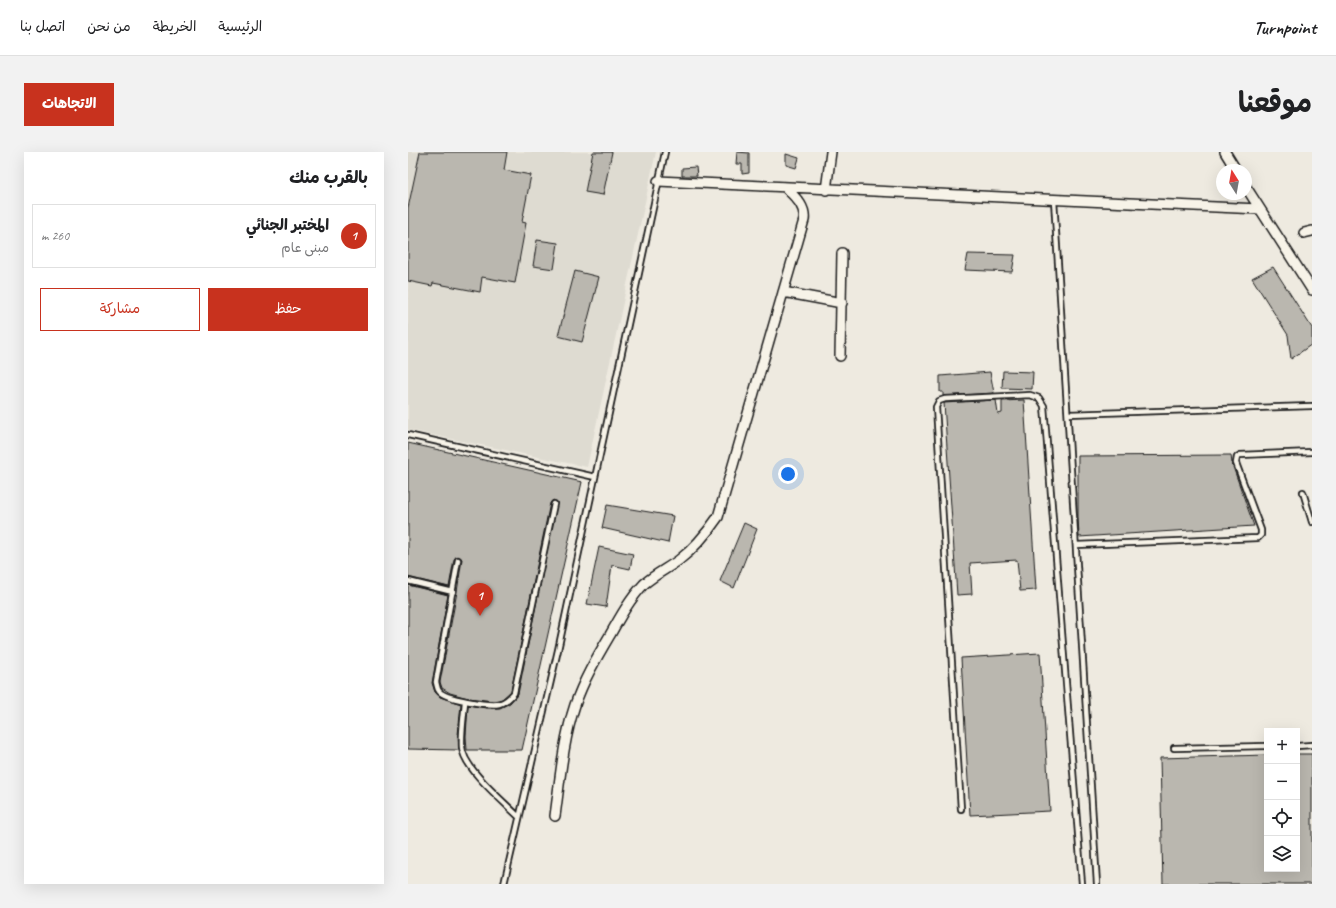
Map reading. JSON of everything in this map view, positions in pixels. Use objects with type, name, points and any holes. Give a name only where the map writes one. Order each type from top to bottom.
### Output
[{"type":"street","points":[[826,190],[831,152]]},
{"type":"street","points":[[1225,152],[1232,164]]},
{"type":"street","points":[[658,181],[1259,209]]},
{"type":"street","points":[[555,816],[562,763],[573,712],[584,682],[602,648],[623,612],[645,584],[679,560],[694,547],[708,532],[718,518],[804,214],[803,208],[786,188]]},
{"type":"street","points":[[1252,197],[1312,290]]},
{"type":"street","points":[[840,356],[842,253]]},
{"type":"street","points":[[783,292],[842,303]]},
{"type":"lane","points":[[504,884],[558,650],[665,152]]},
{"type":"lane","points":[[1054,200],[1097,884]]},
{"type":"lane","points":[[961,809],[936,407],[939,401],[944,399],[1030,395],[1039,398],[1044,406],[1082,884]]},
{"type":"lane","points":[[1068,414],[1312,406]]},
{"type":"lane","points":[[408,435],[595,477]]},
{"type":"lane","points":[[1076,545],[1258,538],[1261,535],[1262,530],[1236,463],[1237,457],[1240,454],[1312,452]]},
{"type":"lane","points":[[1303,492],[1312,522]]},
{"type":"lane","points":[[458,560],[436,682],[439,692],[447,697],[465,701],[498,704],[508,700],[514,693],[554,504]]},
{"type":"lane","points":[[408,581],[453,592]]},
{"type":"lane","points":[[465,701],[462,748],[466,760],[472,771],[519,817]]},
{"type":"lane","points":[[1300,746],[1312,745]]},
{"type":"lane","points":[[1174,748],[1264,746]]},
{"type":"shaded area","points":[[408,152],[656,152],[587,467],[408,430]]},
{"type":"building","points":[[420,152],[507,152],[504,170],[531,175],[522,222],[526,223],[515,283],[482,277],[480,292],[433,283],[432,286],[408,281],[408,208]]},
{"type":"building","points":[[593,152],[612,152],[603,195],[585,192]]},
{"type":"building","points":[[737,152],[749,153],[749,173],[742,174],[742,164],[736,164]]},
{"type":"building","points":[[786,154],[799,158],[796,168],[786,165]]},
{"type":"building","points":[[696,167],[697,176],[682,176],[682,168]]},
{"type":"building","points":[[537,240],[558,243],[554,269],[533,266]]},
{"type":"building","points":[[968,254],[1015,255],[1012,272],[965,270]]},
{"type":"building","points":[[1273,267],[1312,328],[1312,344],[1291,359],[1288,335],[1252,278]]},
{"type":"building","points":[[575,271],[599,277],[582,342],[558,336]]},
{"type":"building","points":[[1003,371],[1033,372],[1032,389],[1002,388]]},
{"type":"building","points":[[990,372],[994,393],[943,396],[943,392],[940,392],[940,376]]},
{"type":"building","points":[[996,400],[998,414],[1002,413],[1002,401],[1024,400],[1036,590],[1020,591],[1017,560],[970,563],[972,594],[957,595],[944,403]]},
{"type":"building","points":[[408,443],[582,482],[522,750],[467,750],[466,736],[468,705],[486,708],[500,708],[510,703],[518,694],[557,502],[553,500],[550,503],[511,691],[502,699],[494,701],[468,698],[450,693],[442,688],[440,682],[462,559],[458,556],[454,559],[449,587],[408,577]]},
{"type":"building","points":[[1231,455],[1232,464],[1254,526],[1079,537],[1078,456]]},
{"type":"building","points":[[607,505],[673,516],[668,543],[602,528]]},
{"type":"building","points":[[744,523],[757,529],[734,588],[720,581]]},
{"type":"building","points":[[599,547],[633,554],[630,569],[612,565],[606,607],[587,604]]},
{"type":"building","points":[[408,585],[448,595],[432,683],[435,692],[440,697],[461,704],[458,735],[459,750],[408,749]]},
{"type":"building","points":[[1040,653],[1050,811],[970,815],[961,658]]},
{"type":"building","points":[[1300,754],[1312,754],[1312,884],[1163,884],[1160,758],[1264,755],[1264,872],[1300,872]]},
{"type":"place","name":"المختبر الجنائي","points":[[480,616]]}]
